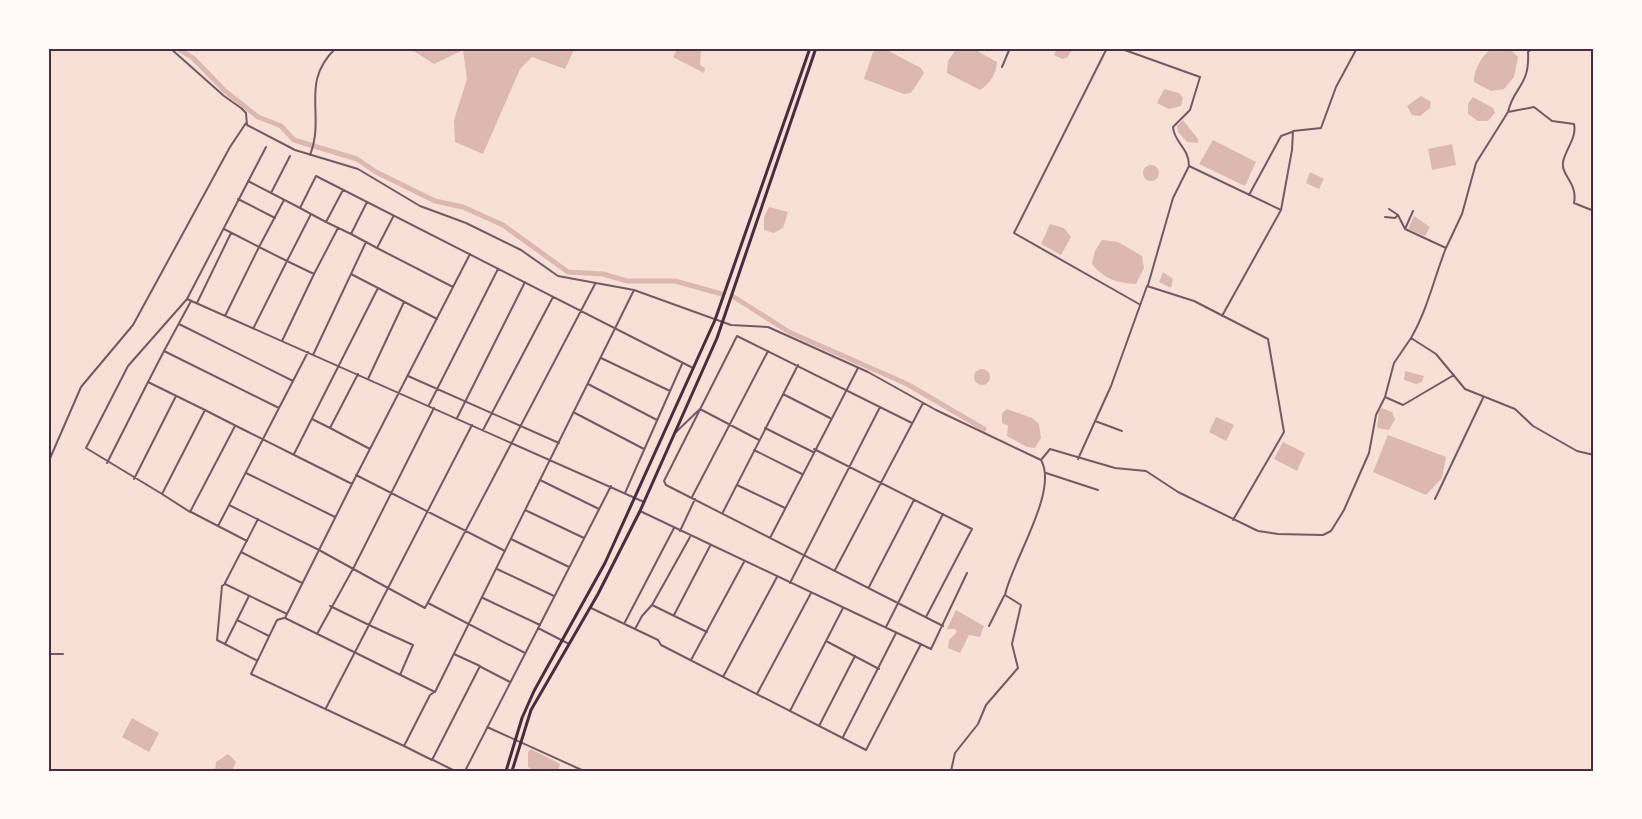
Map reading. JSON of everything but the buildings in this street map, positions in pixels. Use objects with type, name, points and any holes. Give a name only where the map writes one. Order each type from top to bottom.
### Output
[{"type":"main road","points":[[506,771],[534,691],[563,640],[635,498],[715,320],[810,48]]},
{"type":"main road","points":[[512,771],[517,741],[541,689],[591,608],[640,511],[717,338],[728,298],[816,48]]},
{"type":"street","points":[[48,463],[81,387],[134,325],[230,147],[246,123],[246,113],[241,108],[224,96],[170,48]]},
{"type":"street","points":[[310,155],[315,141],[314,92],[320,67],[336,48]]},
{"type":"street","points":[[1002,68],[1010,48]]},
{"type":"street","points":[[1107,48],[1014,233],[1139,304]]},
{"type":"street","points":[[1078,459],[1111,386],[1147,286],[1173,198],[1189,166],[1189,154],[1174,133],[1173,127],[1190,110],[1200,77],[1119,48]]},
{"type":"street","points":[[1249,195],[1281,136],[1293,131],[1321,128],[1336,87],[1357,48]]},
{"type":"street","points":[[1041,460],[1050,449],[1115,468],[1146,471],[1178,492],[1258,531],[1315,536],[1330,531],[1344,510],[1369,453],[1376,415],[1385,396],[1394,363],[1422,318],[1425,302],[1462,214],[1476,163],[1502,118],[1508,112],[1510,103],[1525,82],[1529,65],[1528,52],[1533,48]]},
{"type":"street","points":[[1508,112],[1534,107],[1552,121],[1574,124],[1575,131],[1563,163],[1576,191],[1574,203],[1594,212]]},
{"type":"street","points":[[246,123],[276,142],[358,169],[420,206],[466,223],[521,250],[558,276],[634,290],[721,322],[750,327],[768,327],[858,368],[951,418],[1041,460],[1046,473],[1040,504],[1005,595],[989,626]]},
{"type":"street","points":[[1222,316],[1281,210],[1292,150],[1293,131]]},
{"type":"street","points":[[247,541],[190,512],[86,451],[86,446],[128,366],[187,299],[266,147]]},
{"type":"street","points":[[271,193],[290,156]]},
{"type":"street","points":[[1189,166],[1281,210]]},
{"type":"street","points":[[300,208],[316,176],[693,368]]},
{"type":"street","points":[[248,181],[453,287]]},
{"type":"street","points":[[326,222],[343,190]]},
{"type":"street","points":[[238,199],[275,218]]},
{"type":"street","points":[[225,315],[284,200]]},
{"type":"street","points":[[351,234],[368,202]]},
{"type":"street","points":[[1389,209],[1398,215],[1405,229],[1446,248]]},
{"type":"street","points":[[1405,229],[1413,211]]},
{"type":"street","points":[[254,328],[311,213]]},
{"type":"street","points":[[1385,217],[1395,218],[1398,215]]},
{"type":"street","points":[[377,248],[394,216]]},
{"type":"street","points":[[282,341],[338,228]]},
{"type":"street","points":[[223,229],[314,274]]},
{"type":"street","points":[[197,303],[231,233]]},
{"type":"street","points":[[313,355],[366,242]]},
{"type":"street","points":[[455,771],[251,674],[277,620],[286,616],[470,254]]},
{"type":"street","points":[[428,405],[498,268]]},
{"type":"street","points":[[351,274],[437,319]]},
{"type":"street","points":[[457,418],[525,282]]},
{"type":"street","points":[[229,505],[354,567],[425,608],[595,284]]},
{"type":"street","points":[[1147,286],[1194,301],[1268,339],[1284,432],[1233,520]]},
{"type":"street","points":[[294,455],[378,288]]},
{"type":"street","points":[[404,746],[430,695],[435,692],[634,290]]},
{"type":"street","points":[[483,430],[553,296]]},
{"type":"street","points":[[187,299],[644,502]]},
{"type":"street","points":[[107,463],[192,301]]},
{"type":"street","points":[[368,379],[404,302]]},
{"type":"street","points":[[179,324],[293,381]]},
{"type":"street","points":[[912,423],[737,336],[664,481],[694,499],[943,626]]},
{"type":"street","points":[[1411,338],[1436,354],[1464,389],[1515,409],[1533,426],[1577,451],[1594,455]]},
{"type":"street","points":[[164,351],[279,408]]},
{"type":"street","points":[[680,531],[729,425],[768,351]]},
{"type":"street","points":[[218,526],[308,352]]},
{"type":"street","points":[[601,358],[670,391]]},
{"type":"street","points":[[625,493],[683,363]]},
{"type":"street","points":[[723,513],[798,365]]},
{"type":"street","points":[[770,538],[845,389],[858,368]]},
{"type":"street","points":[[330,428],[358,374]]},
{"type":"street","points":[[1385,396],[1403,405],[1454,375]]},
{"type":"street","points":[[408,376],[559,443]]},
{"type":"street","points":[[148,382],[352,484]]},
{"type":"street","points":[[588,384],[657,420]]},
{"type":"street","points":[[783,394],[830,418]]},
{"type":"street","points":[[135,479],[176,396]]},
{"type":"street","points":[[1435,499],[1483,398]]},
{"type":"street","points":[[835,570],[924,402]]},
{"type":"street","points":[[790,583],[880,407]]},
{"type":"street","points":[[317,634],[330,606],[354,567],[434,408]]},
{"type":"street","points":[[673,435],[700,409]]},
{"type":"street","points":[[700,409],[759,440]]},
{"type":"street","points":[[162,494],[205,410]]},
{"type":"street","points":[[574,413],[644,449]]},
{"type":"street","points":[[312,419],[370,449]]},
{"type":"street","points":[[1095,421],[1122,431]]},
{"type":"street","points":[[326,708],[472,425]]},
{"type":"street","points":[[190,512],[235,426]]},
{"type":"street","points":[[765,428],[848,466],[972,529],[926,617]]},
{"type":"street","points":[[754,450],[801,474]]},
{"type":"street","points":[[245,472],[335,517]]},
{"type":"street","points":[[1046,473],[1098,490]]},
{"type":"street","points":[[356,475],[505,551]]},
{"type":"street","points":[[540,480],[599,509]]},
{"type":"street","points":[[737,485],[785,508]]},
{"type":"street","points":[[465,771],[610,486]]},
{"type":"street","points":[[869,587],[914,500]]},
{"type":"street","points":[[525,510],[584,538]]},
{"type":"street","points":[[640,511],[690,537],[931,649],[967,573]]},
{"type":"street","points":[[885,628],[943,514]]},
{"type":"street","points":[[256,660],[216,639],[222,586],[258,519]]},
{"type":"street","points":[[625,622],[674,528]]},
{"type":"street","points":[[635,629],[642,616],[652,605],[690,537]]},
{"type":"street","points":[[511,539],[569,567]]},
{"type":"street","points":[[673,616],[710,546]]},
{"type":"street","points":[[241,552],[302,584]]},
{"type":"street","points":[[691,660],[744,562]]},
{"type":"street","points":[[496,568],[554,596]]},
{"type":"street","points":[[723,677],[777,577]]},
{"type":"street","points":[[225,584],[317,634],[435,692]]},
{"type":"street","points":[[757,694],[811,593]]},
{"type":"street","points":[[951,771],[956,753],[978,724],[986,705],[1018,668],[1012,644],[1021,604],[1005,595]]},
{"type":"street","points":[[225,645],[249,596]]},
{"type":"street","points":[[482,597],[569,644]]},
{"type":"street","points":[[428,603],[525,652]]},
{"type":"street","points":[[652,605],[706,632]]},
{"type":"street","points":[[330,606],[413,645],[399,675]]},
{"type":"street","points":[[591,608],[866,750],[921,644]]},
{"type":"street","points":[[790,711],[843,608]]},
{"type":"street","points":[[237,620],[269,636]]},
{"type":"street","points":[[843,738],[896,633]]},
{"type":"street","points":[[826,641],[879,669]]},
{"type":"street","points":[[48,654],[63,654]]},
{"type":"street","points":[[454,654],[510,682]]},
{"type":"street","points":[[819,726],[855,656]]},
{"type":"street","points":[[432,760],[480,666]]},
{"type":"street","points":[[488,727],[584,771]]},
{"type":"shaded area","points":[[409,48],[575,48],[565,69],[532,57],[520,69],[483,154],[455,142],[454,120],[467,79],[463,50],[434,64]]},
{"type":"shaded area","points":[[678,48],[701,48],[700,65],[705,68],[704,73],[673,57]]},
{"type":"shaded area","points":[[883,48],[921,68],[924,73],[911,93],[904,94],[864,79],[873,52]]},
{"type":"shaded area","points":[[957,48],[972,48],[997,62],[992,78],[980,90],[947,73],[948,61]]},
{"type":"shaded area","points":[[1057,48],[1073,48],[1067,58],[1062,59],[1054,55]]},
{"type":"shaded area","points":[[1492,48],[1509,48],[1518,57],[1514,77],[1504,89],[1491,91],[1474,82],[1479,63]]},
{"type":"shaded area","points":[[1164,89],[1179,93],[1183,98],[1181,106],[1169,109],[1157,103]]},
{"type":"shaded area","points":[[1421,96],[1431,102],[1430,108],[1420,116],[1412,115],[1407,106]]},
{"type":"shaded area","points":[[1473,97],[1493,108],[1495,113],[1488,121],[1478,121],[1468,114],[1468,104]]},
{"type":"shaded area","points":[[1183,120],[1198,139],[1198,143],[1187,142],[1178,132],[1177,126]]},
{"type":"shaded area","points":[[1213,140],[1256,162],[1245,186],[1199,164]]},
{"type":"shaded area","points":[[1452,144],[1456,165],[1432,170],[1428,149]]},
{"type":"shaded area","points":[[1148,165],[1154,165],[1159,173],[1157,179],[1148,181],[1143,176],[1143,170]]},
{"type":"shaded area","points":[[1310,172],[1324,179],[1319,189],[1306,183]]},
{"type":"shaded area","points":[[769,207],[788,212],[783,228],[774,233],[764,230],[764,217]]},
{"type":"shaded area","points":[[1414,216],[1430,227],[1425,236],[1408,229]]},
{"type":"shaded area","points":[[1050,224],[1064,228],[1071,237],[1061,255],[1041,244]]},
{"type":"shaded area","points":[[1102,240],[1118,242],[1142,256],[1144,268],[1136,284],[1111,279],[1092,264],[1095,251]]},
{"type":"shaded area","points":[[1163,272],[1173,279],[1171,288],[1159,282]]},
{"type":"shaded area","points":[[982,369],[990,377],[982,385],[974,377]]},
{"type":"shaded area","points":[[1405,371],[1424,376],[1422,382],[1416,384],[1404,380]]},
{"type":"shaded area","points":[[1382,408],[1392,412],[1395,419],[1389,430],[1377,428],[1379,411]]},
{"type":"shaded area","points":[[1007,409],[1032,418],[1039,424],[1041,438],[1035,448],[1027,447],[1007,436],[1008,426],[1002,423],[1002,413]]},
{"type":"shaded area","points":[[1216,417],[1234,425],[1226,441],[1209,432]]},
{"type":"shaded area","points":[[1388,435],[1446,457],[1442,478],[1426,495],[1373,472]]},
{"type":"shaded area","points":[[1283,442],[1305,453],[1297,471],[1274,459]]},
{"type":"shaded area","points":[[956,610],[984,626],[980,637],[969,635],[960,653],[948,648],[949,640],[957,632],[955,629],[947,629]]},
{"type":"shaded area","points":[[132,718],[159,733],[149,752],[122,737]]},
{"type":"shaded area","points":[[531,749],[560,764],[558,771],[534,771],[528,767],[528,752]]},
{"type":"shaded area","points":[[228,754],[236,762],[232,771],[215,771],[216,762]]},
{"type":"waterway","points":[[177,48],[193,58],[225,91],[258,117],[281,126],[294,140],[357,159],[376,172],[435,201],[463,207],[503,225],[568,272],[603,274],[627,281],[675,281],[722,294]]},
{"type":"waterway","points":[[734,297],[789,332],[907,384],[984,429]]}]
